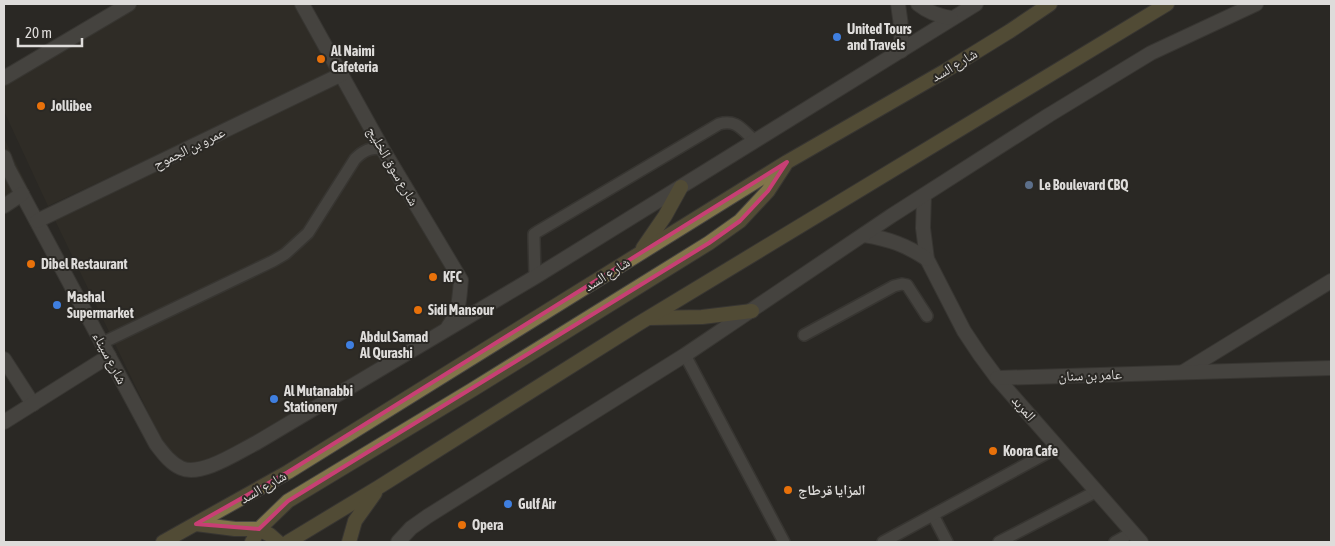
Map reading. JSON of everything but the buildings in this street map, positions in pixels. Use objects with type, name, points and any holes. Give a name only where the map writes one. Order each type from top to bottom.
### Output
[{"type":"main road","name":"شارع السد","points":[[163,542],[296,467],[787,162],[954,66],[1050,4]]},
{"type":"main road","points":[[288,542],[649,318],[1167,4]]},
{"type":"main road","points":[[252,542],[258,529],[288,501],[472,390],[709,243],[740,221],[768,191],[787,162]]},
{"type":"main road","points":[[640,253],[665,216],[680,188]]},
{"type":"main road","points":[[649,318],[702,317],[752,311]]},
{"type":"main road","points":[[349,542],[355,521],[379,487]]},
{"type":"main road","points":[[196,524],[235,529],[258,529],[270,534],[278,542]]},
{"type":"street","points":[[4,78],[129,4]]},
{"type":"street","name":"شارع سوق الخليج","points":[[302,4],[382,148],[461,280],[456,316],[446,330]]},
{"type":"street","points":[[898,4],[901,18],[901,51]]},
{"type":"street","points":[[918,4],[927,11],[951,18]]},
{"type":"street","points":[[446,330],[755,142],[976,4]]},
{"type":"street","points":[[398,542],[411,528],[428,516],[684,355],[1049,115],[1150,53],[1256,4]]},
{"type":"street","name":"عمرو بن الجموح","points":[[37,221],[342,74]]},
{"type":"street","name":"شارع سيناء","points":[[4,157],[156,444],[168,459],[182,469],[200,470],[214,465],[256,443],[446,330]]},
{"type":"street","points":[[4,206],[22,194]]},
{"type":"street","name":"المربد","points":[[924,196],[923,228],[927,259],[964,331],[997,378],[1137,537]]},
{"type":"street","points":[[864,235],[881,237],[897,242],[927,259]]},
{"type":"street","name":"عامر بن سنان","points":[[1182,372],[1331,281]]},
{"type":"street","points":[[4,422],[109,356]]},
{"type":"street","points":[[4,359],[33,404]]},
{"type":"street","name":"عامر بن سنان","points":[[997,378],[1331,368]]},
{"type":"lane","points":[[535,277],[534,234],[537,232],[719,124],[735,123],[755,142]]},
{"type":"lane","points":[[102,343],[285,254],[308,233],[355,159],[363,152],[372,148],[382,148]]},
{"type":"lane","points":[[804,335],[894,286],[902,284],[907,285],[927,316]]},
{"type":"lane","points":[[684,355],[784,542]]},
{"type":"lane","points":[[883,542],[1058,447]]},
{"type":"lane","points":[[999,542],[1097,491]]},
{"type":"lane","points":[[933,515],[947,542]]},
{"type":"lane","points":[[1115,542],[1137,537]]},
{"type":"highlighted area","points":[[787,162],[768,191],[740,221],[709,243],[288,501],[259,529],[196,524],[288,472]]},
{"type":"shaded area","points":[[140,4],[304,4],[342,68],[48,206],[4,111],[4,86]]},
{"type":"shaded area","points":[[349,76],[453,271],[458,297],[447,326],[210,461],[185,464],[166,449],[52,214]]},
{"type":"shaded area","points":[[4,138],[30,192],[4,207]]},
{"type":"place","name":"United Tours and Travels","points":[[837,37]]},
{"type":"place","name":"Al Naimi Cafeteria","points":[[321,59]]},
{"type":"place","name":"Jollibee","points":[[41,106]]},
{"type":"place","name":"Le Boulevard CBQ","points":[[1029,185]]},
{"type":"place","name":"Dibel Restaurant","points":[[31,264]]},
{"type":"place","name":"KFC","points":[[433,277]]},
{"type":"place","name":"Mashal Supermarket","points":[[57,305]]},
{"type":"place","name":"Sidi Mansour","points":[[418,310]]},
{"type":"place","name":"Abdul Samad Al Qurashi","points":[[350,345]]},
{"type":"place","name":"Al Mutanabbi Stationery","points":[[274,399]]},
{"type":"place","name":"Koora Cafe","points":[[993,451]]},
{"type":"place","name":"المزايا قرطاج","points":[[788,490]]},
{"type":"place","name":"Gulf Air","points":[[508,504]]},
{"type":"place","name":"Opera","points":[[462,525]]}]
